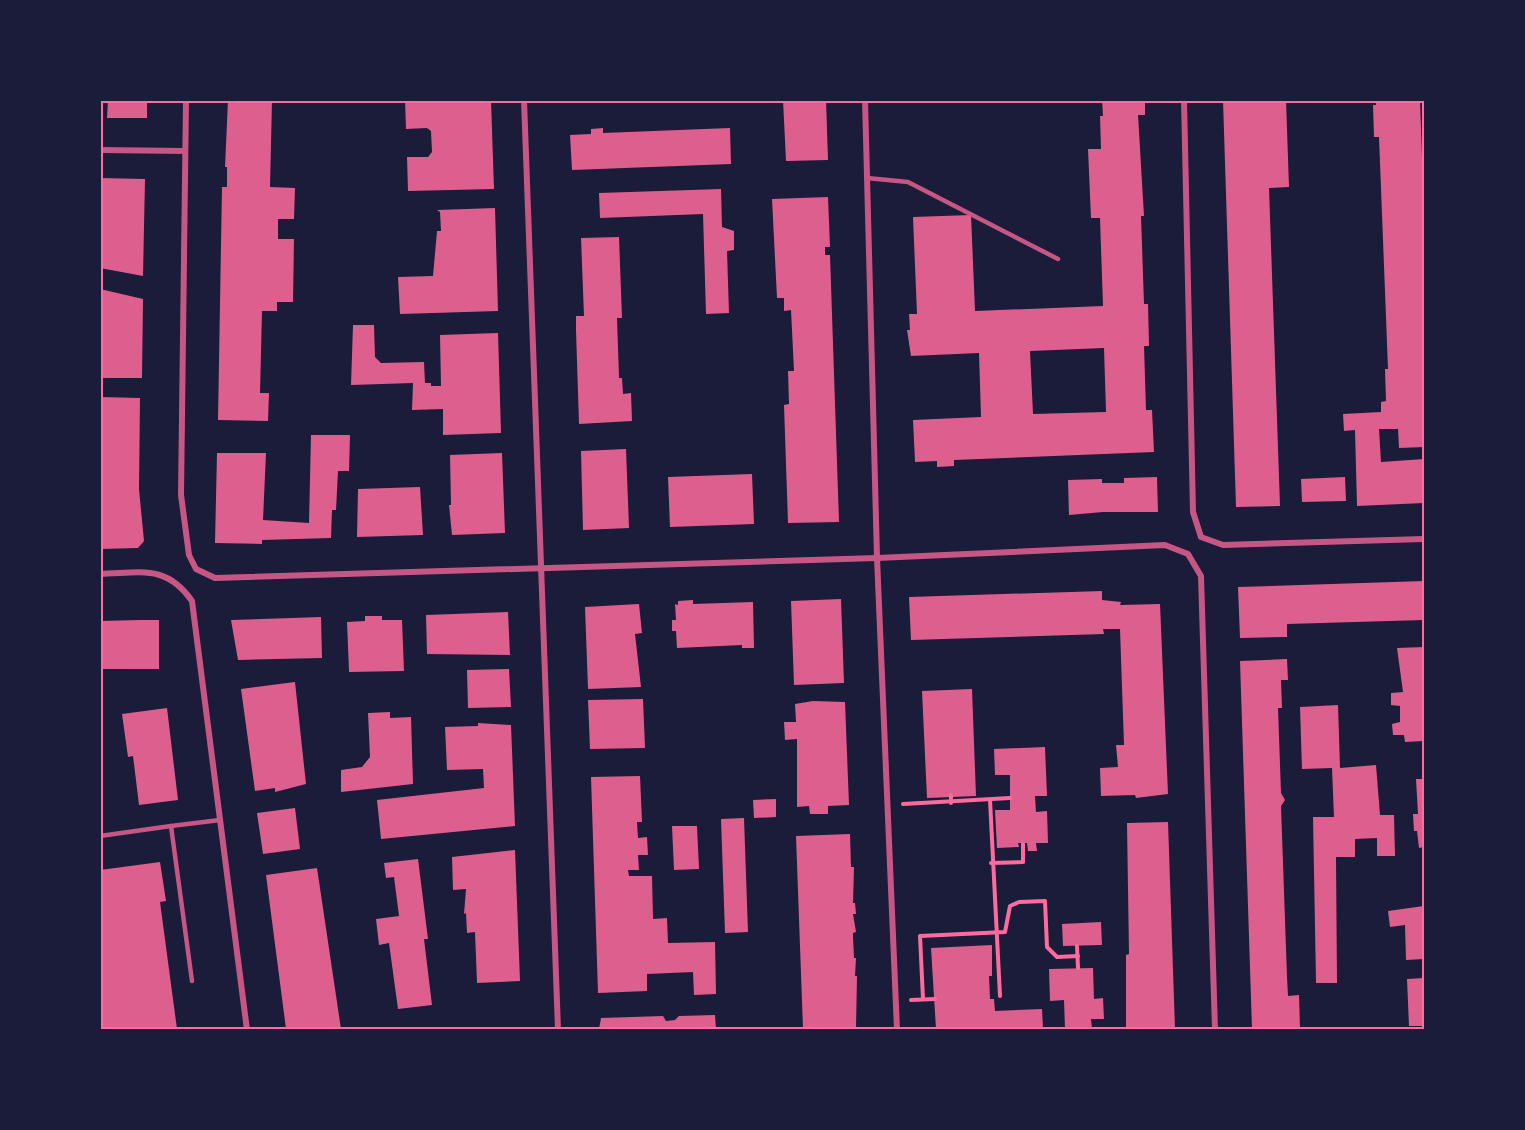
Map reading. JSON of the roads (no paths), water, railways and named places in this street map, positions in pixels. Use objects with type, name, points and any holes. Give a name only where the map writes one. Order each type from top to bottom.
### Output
[{"type":"street","points":[[186,100],[181,495],[189,555],[196,568],[215,578],[878,558],[1166,545],[1188,554],[1201,576],[1215,1029]]},
{"type":"street","points":[[524,100],[558,1029]]},
{"type":"street","points":[[865,100],[878,558],[897,1029]]},
{"type":"street","points":[[1184,100],[1193,512],[1201,537],[1223,544],[1425,539]]},
{"type":"street","points":[[100,150],[185,151]]},
{"type":"street","points":[[100,574],[155,572],[180,585],[192,601],[248,1029]]},
{"type":"lane","points":[[867,178],[908,182],[1058,259]]},
{"type":"lane","points":[[100,836],[220,820]]},
{"type":"lane","points":[[171,826],[192,981]]}]
